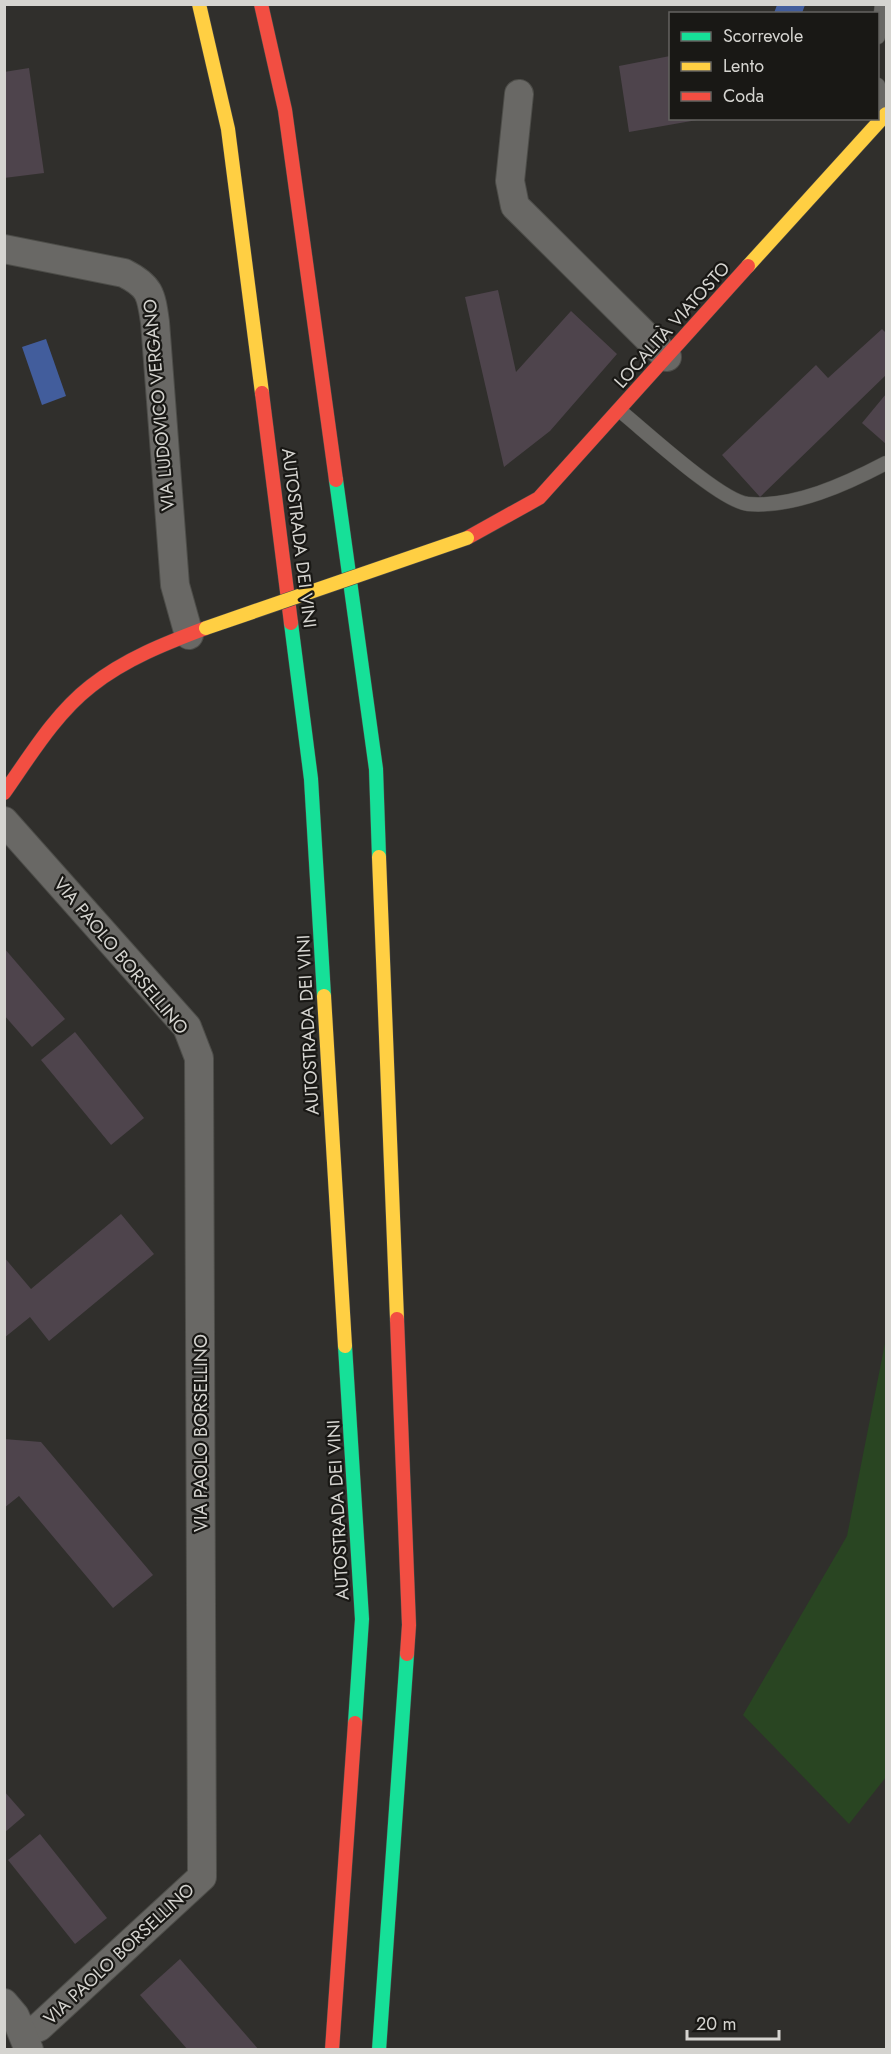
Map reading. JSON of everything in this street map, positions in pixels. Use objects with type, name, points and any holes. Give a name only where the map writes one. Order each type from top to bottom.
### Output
[{"type":"main road","name":"AUTOSTRADA DEI VINI","points":[[199,4],[228,129],[311,779],[362,1619],[332,2049]]},
{"type":"main road","points":[[261,4],[285,110],[376,769],[409,1625],[379,2049]]},
{"type":"main road","name":"LOCALITÀ VIATOSTO","points":[[4,793],[52,726],[91,686],[157,646],[467,537],[539,498],[886,115]]},
{"type":"street","points":[[519,94],[510,181],[515,206],[667,357]]},
{"type":"street","name":"VIA LUDOVICO VERGANO","points":[[4,249],[124,273],[139,280],[148,290],[155,322],[175,585],[197,631]]},
{"type":"street","name":"VIA PAOLO BORSELLINO","points":[[4,821],[187,1028],[199,1058],[202,1877],[39,2027],[26,2042]]},
{"type":"street","points":[[4,2004],[15,2016],[26,2042]]},
{"type":"lane","points":[[879,29],[882,4]]},
{"type":"lane","points":[[879,89],[886,115]]},
{"type":"lane","points":[[619,410],[718,490],[746,504],[794,500],[839,487],[886,463]]},
{"type":"green space","points":[[886,1338],[886,1777],[849,1824],[743,1715],[847,1536]]},
{"type":"water","points":[[777,4],[805,5],[802,12],[774,12]]},
{"type":"water","points":[[46,339],[66,396],[42,405],[22,347]]},
{"type":"building","points":[[669,56],[669,120],[697,120],[629,132],[619,66]]},
{"type":"building","points":[[29,68],[44,173],[4,178],[4,72]]},
{"type":"building","points":[[498,290],[516,372],[571,311],[617,354],[550,431],[504,467],[465,297]]},
{"type":"building","points":[[882,329],[886,333],[886,375],[760,497],[722,455],[816,365],[828,378]]},
{"type":"building","points":[[886,394],[886,444],[862,423]]},
{"type":"building","points":[[4,948],[65,1019],[32,1047],[4,1015]]},
{"type":"building","points":[[75,1032],[144,1118],[111,1145],[41,1060]]},
{"type":"building","points":[[121,1214],[154,1254],[49,1341],[30,1317],[4,1338],[4,1257],[31,1289]]},
{"type":"building","points":[[4,1439],[41,1442],[153,1575],[113,1608],[19,1496],[4,1508]]},
{"type":"building","points":[[4,1791],[25,1815],[4,1833]]},
{"type":"building","points":[[40,1834],[107,1918],[75,1944],[8,1860]]},
{"type":"building","points":[[180,1959],[259,2050],[188,2050],[140,1995]]},
{"type":"traffic: fast","points":[[336,480],[376,769],[379,857]]},
{"type":"traffic: fast","points":[[291,623],[311,779],[324,996]]},
{"type":"traffic: fast","points":[[345,1346],[362,1619],[355,1723]]},
{"type":"traffic: fast","points":[[379,2050],[407,1654]]},
{"type":"traffic: slow","points":[[199,4],[228,129],[262,393]]},
{"type":"traffic: slow","points":[[748,266],[886,114]]},
{"type":"traffic: slow","points":[[206,628],[467,538]]},
{"type":"traffic: slow","points":[[379,857],[397,1319]]},
{"type":"traffic: slow","points":[[324,996],[345,1346]]},
{"type":"traffic: jam","points":[[261,4],[285,110],[336,480]]},
{"type":"traffic: jam","points":[[467,538],[539,498],[748,266]]},
{"type":"traffic: jam","points":[[262,393],[291,623]]},
{"type":"traffic: jam","points":[[4,793],[55,722],[91,686],[132,660],[206,628]]},
{"type":"traffic: jam","points":[[397,1319],[409,1625],[407,1654]]},
{"type":"traffic: jam","points":[[332,2050],[355,1723]]}]
